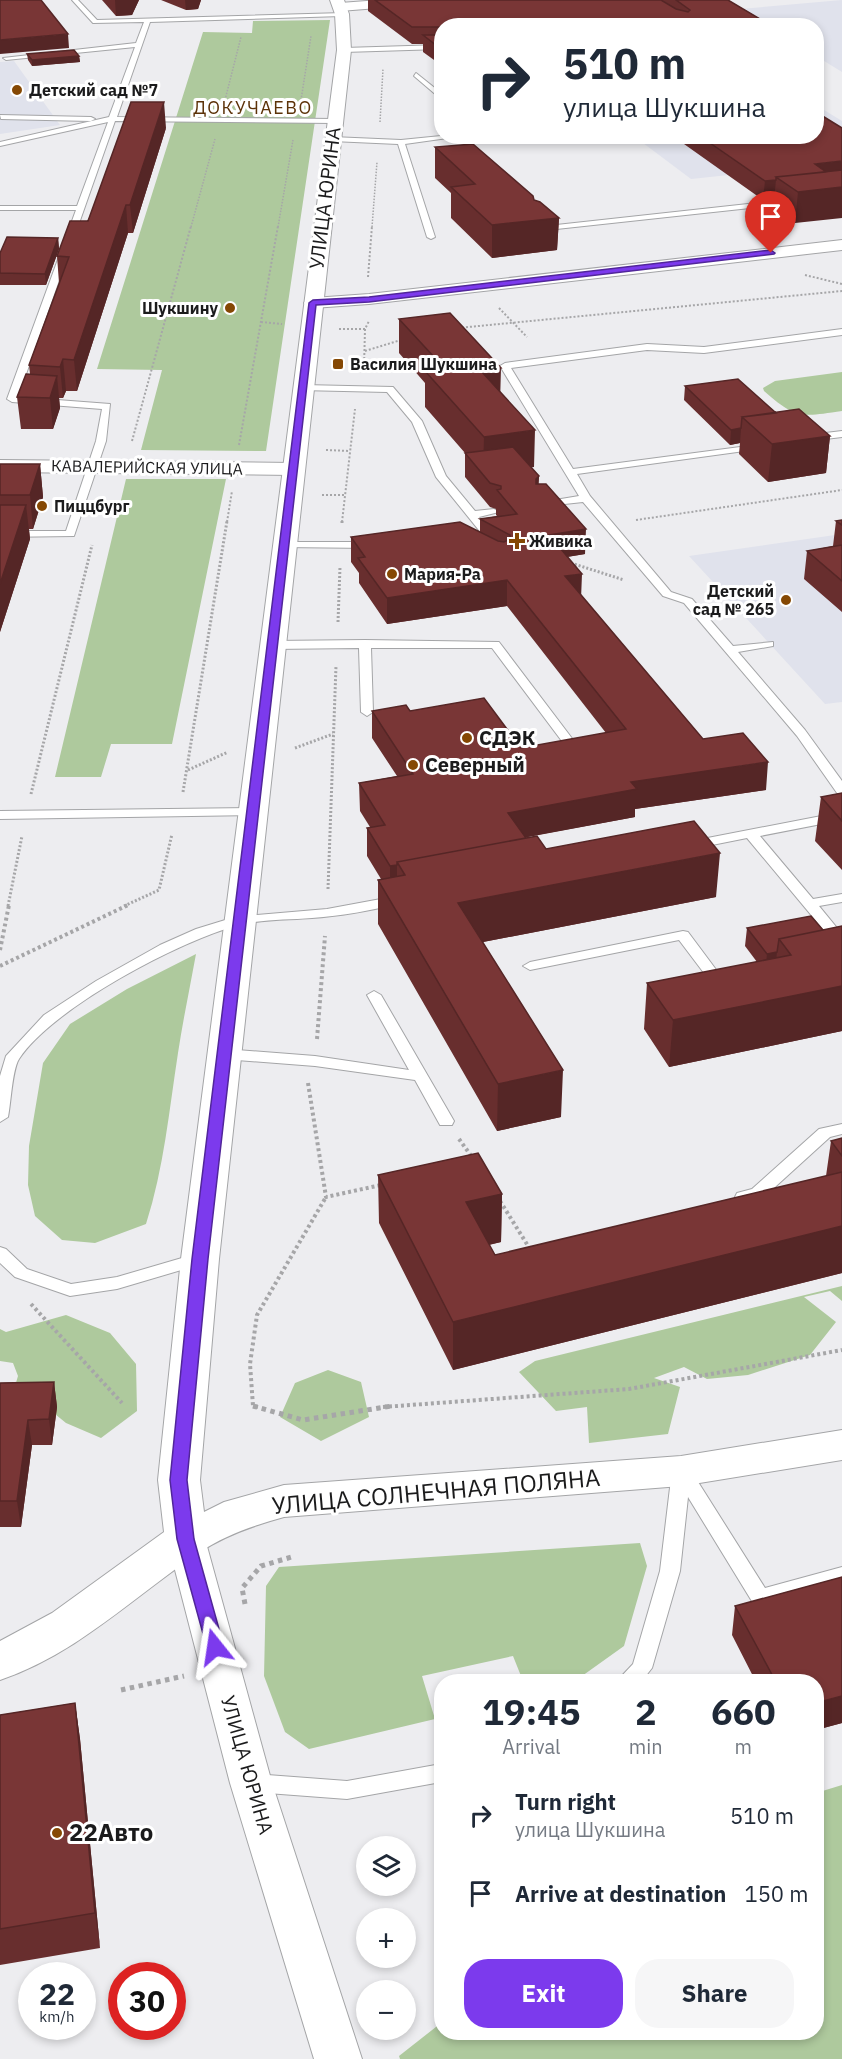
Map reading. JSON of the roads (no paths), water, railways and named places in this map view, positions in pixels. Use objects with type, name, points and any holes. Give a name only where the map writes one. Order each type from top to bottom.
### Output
[{"type":"street","points":[[340,7],[428,0]]},
{"type":"street","name":"УЛИЦА ЮРИНА","points":[[338,2059],[251,1783],[186,1539],[179,1480],[200,1259],[344,50],[340,7]]},
{"type":"street","points":[[313,303],[369,299],[842,244]]},
{"type":"street","name":"КАВАЛЕРИЙСКАЯ УЛИЦА","points":[[0,466],[293,469]]},
{"type":"street","name":"УЛИЦА СОЛНЕЧНАЯ ПОЛЯНА","points":[[0,1662],[68,1626],[186,1539],[239,1513],[284,1501],[681,1471],[842,1445]]},
{"type":"lane","points":[[75,0],[95,21],[309,15],[340,7]]},
{"type":"lane","points":[[12,399],[148,20]]},
{"type":"lane","points":[[6,58],[139,45]]},
{"type":"lane","points":[[344,50],[434,47]]},
{"type":"lane","points":[[416,75],[434,91]]},
{"type":"lane","points":[[1,117],[335,121]]},
{"type":"lane","points":[[0,144],[112,119]]},
{"type":"lane","points":[[332,140],[401,142],[434,139]]},
{"type":"lane","points":[[401,142],[431,237]]},
{"type":"lane","points":[[538,229],[807,200]]},
{"type":"lane","points":[[0,207],[80,208]]},
{"type":"lane","points":[[842,332],[704,350],[647,347],[505,366],[586,498],[667,594],[688,601],[801,733],[842,790]]},
{"type":"lane","points":[[303,388],[390,389],[417,422],[441,477],[490,537]]},
{"type":"lane","points":[[0,399],[107,406],[93,466],[70,534],[0,534]]},
{"type":"lane","points":[[795,441],[842,434]]},
{"type":"lane","points":[[571,472],[771,444]]},
{"type":"lane","points":[[542,505],[586,498]]},
{"type":"lane","points":[[471,515],[494,512]]},
{"type":"lane","points":[[285,545],[361,546],[384,543]]},
{"type":"lane","points":[[365,644],[367,712]]},
{"type":"lane","points":[[272,645],[495,644],[572,745]]},
{"type":"lane","points":[[730,650],[770,644]]},
{"type":"lane","points":[[0,815],[252,812]]},
{"type":"lane","points":[[680,847],[842,816]]},
{"type":"lane","points":[[751,834],[842,943]]},
{"type":"lane","points":[[0,1117],[11,1059],[49,1018],[101,984],[165,948],[201,932],[240,920],[327,914],[409,898]]},
{"type":"lane","points":[[810,904],[842,898]]},
{"type":"lane","points":[[530,966],[683,935],[722,988]]},
{"type":"lane","points":[[374,995],[446,1121]]},
{"type":"lane","points":[[224,1054],[315,1061],[420,1076]]},
{"type":"lane","points":[[724,1202],[758,1193],[825,1133],[842,1129]]},
{"type":"lane","points":[[0,1253],[21,1273],[70,1290],[117,1283],[200,1259]]},
{"type":"lane","points":[[681,1471],[760,1597],[842,1575]]},
{"type":"lane","points":[[635,1674],[642,1668],[670,1571],[681,1471]]},
{"type":"lane","points":[[251,1783],[347,1790],[434,1774]]},
{"type":"place","name":"Детский сад №7","points":[[17,90]]},
{"type":"place","name":"Шукшину","points":[[230,308]]},
{"type":"place","name":"Василия Шукшина","points":[[338,364]]},
{"type":"place","name":"Пиццбург","points":[[42,506]]},
{"type":"place","name":"Живика","points":[[517,541]]},
{"type":"place","name":"Мария-Ра","points":[[392,574]]},
{"type":"place","name":"Детский сад № 265","points":[[786,600]]},
{"type":"place","name":"СДЭК","points":[[467,738]]},
{"type":"place","name":"Северный","points":[[413,765]]},
{"type":"place","name":"22Авто","points":[[57,1833]]},
{"type":"district","name":"ДОКУЧАЕВО","points":[[253,108]]}]
